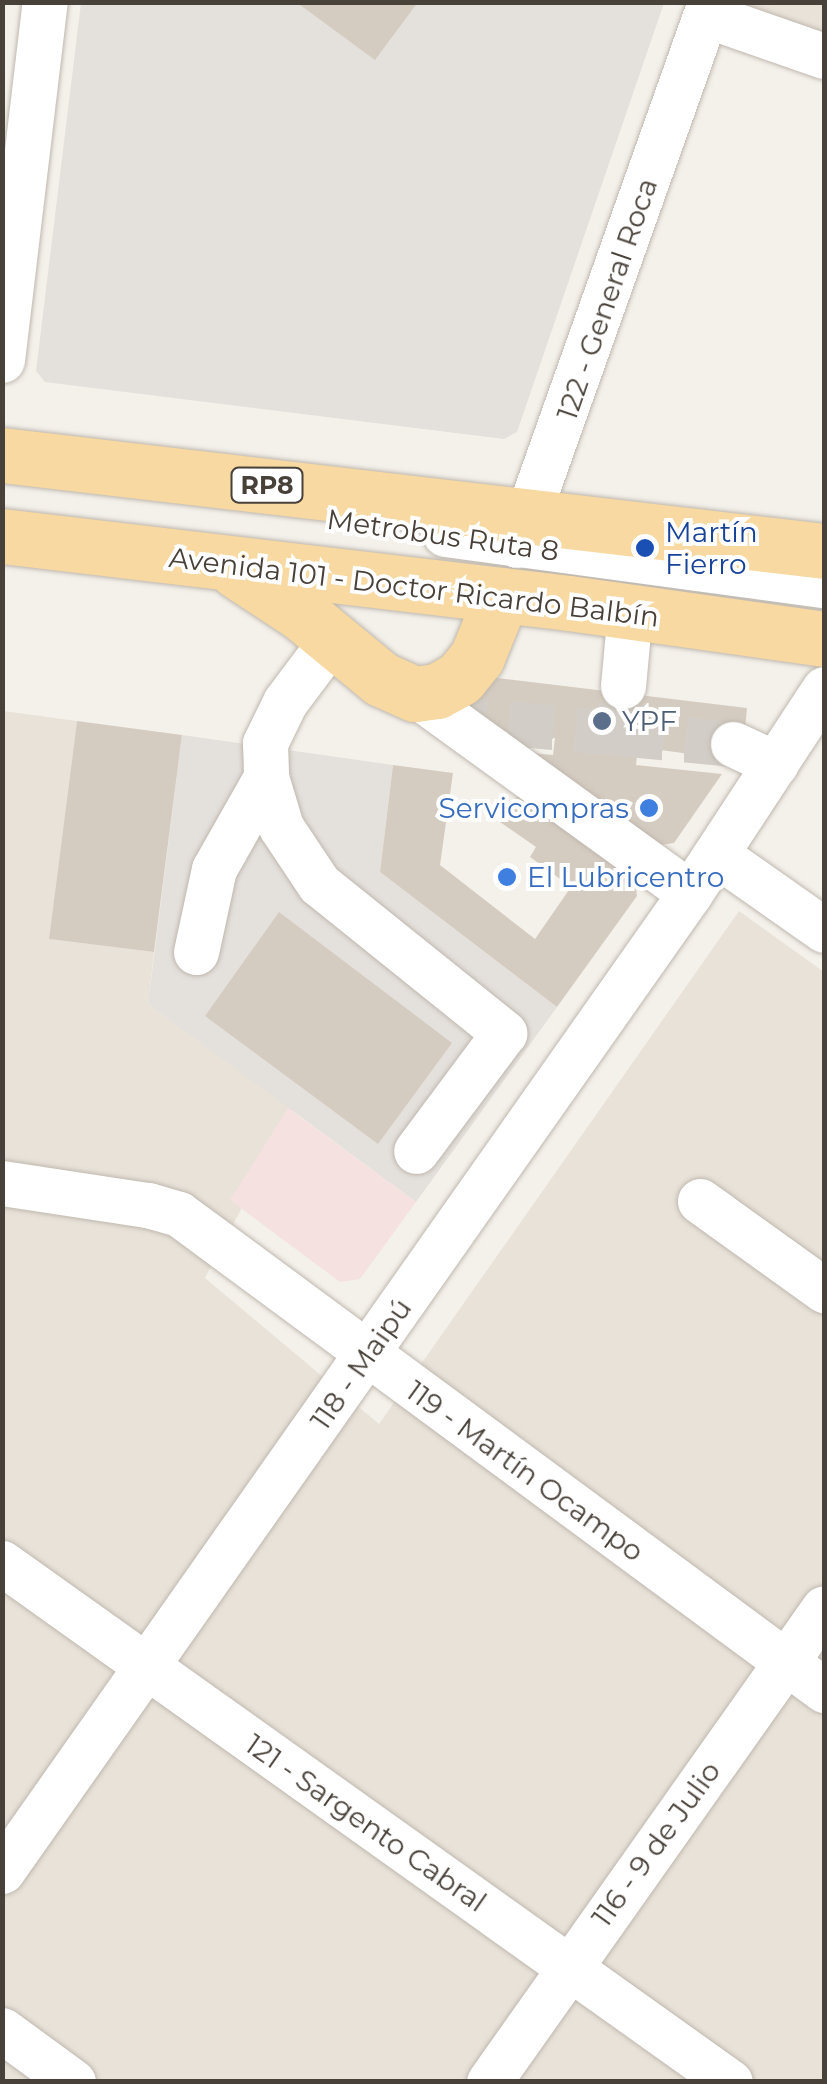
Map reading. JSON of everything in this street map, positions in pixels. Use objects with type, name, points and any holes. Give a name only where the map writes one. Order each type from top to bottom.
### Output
[{"type":"main road","name":"Avenida 101 - Doctor Ricardo Balbín","points":[[2,455],[515,555],[630,611],[824,639]]},
{"type":"main road","name":"Avenida 101 - Doctor Ricardo Balbín","points":[[2,536],[226,565],[515,555],[824,552]]},
{"type":"main road","points":[[226,565],[266,588],[381,678],[415,694],[436,691],[460,678],[476,656],[515,555]]},
{"type":"street","points":[[2,360],[45,2]]},
{"type":"street","points":[[708,8],[824,56]]},
{"type":"street","name":"122 - General Roca","points":[[515,555],[708,8]]},
{"type":"street","name":"Metrobus Ruta 8","points":[[2,479],[515,555],[824,611]]},
{"type":"street","name":"Metrobus Ruta 8","points":[[2,513],[515,555],[824,586]]},
{"type":"street","points":[[623,686],[630,611]]},
{"type":"street","points":[[333,638],[265,742],[266,776],[280,827],[318,884],[504,1033],[416,1151]]},
{"type":"street","name":"118 - Maipú","points":[[2,1871],[690,893],[824,689]]},
{"type":"street","points":[[415,694],[690,893]]},
{"type":"street","points":[[733,744],[776,764]]},
{"type":"street","points":[[196,952],[214,870],[266,776]]},
{"type":"street","points":[[716,854],[824,930]]},
{"type":"street","name":"119 - Martín Ocampo","points":[[2,1182],[148,1204],[179,1214],[824,1690]]},
{"type":"street","points":[[700,1201],[824,1290]]},
{"type":"street","name":"121 - Sargento Cabral","points":[[2,1563],[730,2082]]},
{"type":"street","name":"116 - 9 de Julio","points":[[490,2082],[824,1608]]},
{"type":"street","points":[[2,2030],[73,2082]]},
{"type":"shaded area","points":[[81,3],[664,3],[517,432],[504,439],[45,382],[36,371]]},
{"type":"shaded area","points":[[731,3],[824,3],[824,40]]},
{"type":"shaded area","points":[[3,711],[77,721],[49,939],[154,952],[148,1004],[293,1110],[205,1278],[379,1424],[739,911],[824,972],[824,2081],[3,2082]]},
{"type":"shaded area","points":[[182,735],[393,765],[380,872],[557,1007],[416,1202],[148,1004]]},
{"type":"shaded area","points":[[288,1108],[416,1202],[360,1279],[340,1282],[230,1200]]},
{"type":"building","points":[[296,2],[418,2],[375,60]]},
{"type":"building","points":[[455,673],[747,708],[742,761],[638,747],[636,765],[722,774],[674,843],[653,846],[521,752],[553,755],[555,738],[448,724]]},
{"type":"building","points":[[77,721],[182,735],[154,952],[49,939]]},
{"type":"building","points":[[393,765],[453,773],[440,865],[535,939],[571,887],[530,857],[536,847],[500,822],[518,795],[635,881],[637,896],[557,1007],[380,872]]},
{"type":"building","points":[[279,912],[452,1043],[378,1144],[205,1016]]},
{"type":"tunnel","points":[[622,703],[619,733],[733,744]]},
{"type":"tunnel","points":[[442,717],[619,733]]},
{"type":"place","name":"Martín Fierro","points":[[645,548]]},
{"type":"place","name":"YPF","points":[[602,721]]},
{"type":"place","name":"Servicompras","points":[[649,808]]},
{"type":"place","name":"El Lubricentro","points":[[507,877]]}]
